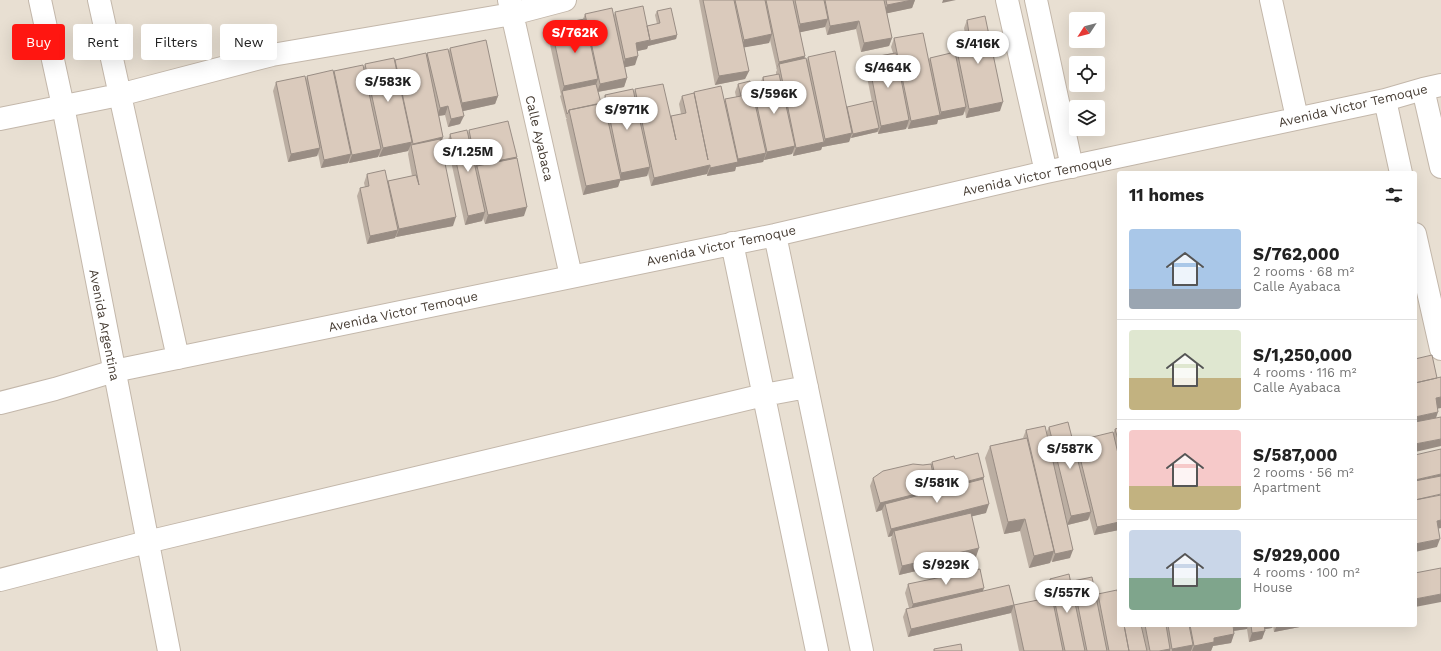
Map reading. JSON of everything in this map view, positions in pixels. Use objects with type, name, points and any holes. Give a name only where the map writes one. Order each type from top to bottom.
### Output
[{"type":"street","name":"Avenida Argentina","points":[[40,0],[63,106],[169,651]]},
{"type":"street","points":[[99,0],[178,358]]},
{"type":"street","points":[[0,119],[119,95],[272,55],[510,7],[565,0]]},
{"type":"street","points":[[1006,0],[1046,172]]},
{"type":"street","points":[[1036,0],[1072,167]]},
{"type":"street","points":[[1271,0],[1298,118]]},
{"type":"street","name":"Calle Ayabaca","points":[[510,7],[572,276]]},
{"type":"street","points":[[1432,87],[1441,167]]},
{"type":"street","name":"Avenida Victor Temoque","points":[[0,403],[55,390],[114,371],[775,235],[1046,172],[1385,100],[1432,87]]},
{"type":"street","points":[[1385,100],[1401,171]]},
{"type":"street","points":[[775,235],[862,651]]},
{"type":"street","points":[[732,243],[817,651]]},
{"type":"street","points":[[1417,243],[1441,349]]},
{"type":"street","points":[[0,580],[147,542],[764,395],[807,387]]},
{"type":"shaded area","points":[[0,0],[1441,0],[1441,651],[0,651]]},
{"type":"building","points":[[703,0],[734,0],[749,71],[719,76]]},
{"type":"building","points":[[735,0],[765,0],[772,34],[744,40]]},
{"type":"building","points":[[766,0],[793,0],[805,56],[779,62]]},
{"type":"building","points":[[795,0],[824,0],[828,19],[800,24]]},
{"type":"building","points":[[825,0],[884,0],[892,38],[864,43],[859,21],[830,26]]},
{"type":"building","points":[[886,0],[912,0],[887,5]]},
{"type":"building","points":[[643,6],[650,40],[636,43],[638,56],[625,59],[615,12]]},
{"type":"building","points":[[612,8],[627,78],[600,84],[585,14]]},
{"type":"building","points":[[671,8],[677,35],[650,41],[647,26],[660,23],[657,11]]},
{"type":"building","points":[[985,16],[1003,102],[969,109],[954,36],[969,33],[967,20]]},
{"type":"building","points":[[585,19],[598,79],[564,86],[552,31],[569,28],[568,22]]},
{"type":"building","points":[[923,33],[940,115],[911,121],[894,38]]},
{"type":"building","points":[[486,40],[498,96],[462,103],[450,48]]},
{"type":"building","points":[[448,49],[464,116],[451,119],[448,106],[440,108],[427,53]]},
{"type":"building","points":[[835,51],[852,133],[825,139],[808,57]]},
{"type":"building","points":[[955,52],[966,107],[941,112],[930,58]]},
{"type":"building","points":[[426,53],[443,137],[413,144],[395,60]]},
{"type":"building","points":[[896,53],[909,120],[881,126],[868,58]]},
{"type":"building","points":[[394,58],[412,142],[383,148],[365,64]]},
{"type":"building","points":[[806,58],[824,142],[796,148],[779,64]]},
{"type":"building","points":[[363,65],[381,149],[352,155],[334,71]]},
{"type":"building","points":[[333,70],[351,154],[324,160],[307,76]]},
{"type":"building","points":[[779,74],[795,146],[767,152],[754,92],[765,89],[763,77]]},
{"type":"building","points":[[305,76],[320,148],[291,154],[276,82]]},
{"type":"building","points":[[750,81],[766,153],[738,159],[725,99],[741,96],[738,84]]},
{"type":"building","points":[[596,84],[601,103],[569,110],[567,114],[562,91]]},
{"type":"building","points":[[663,84],[676,140],[671,116],[686,113],[682,96],[694,93],[708,160],[694,92],[721,86],[738,162],[710,168],[710,165],[654,178],[635,89]]},
{"type":"building","points":[[633,89],[650,167],[621,173],[605,95]]},
{"type":"building","points":[[873,101],[879,128],[853,134],[847,107]]},
{"type":"building","points":[[604,103],[621,179],[586,186],[569,110]]},
{"type":"building","points":[[508,121],[517,157],[476,165],[469,130]]},
{"type":"building","points":[[467,130],[485,212],[468,216],[450,134]]},
{"type":"building","points":[[440,139],[456,217],[399,229],[388,181],[416,175],[419,185],[411,145]]},
{"type":"building","points":[[517,158],[527,207],[488,215],[477,166]]},
{"type":"building","points":[[385,170],[398,230],[370,236],[360,188],[369,186],[367,174]]},
{"type":"building","points":[[1432,355],[1437,378],[1417,383],[1417,359]]},
{"type":"building","points":[[1441,377],[1441,397],[1436,398],[1438,412],[1417,417],[1417,383]]},
{"type":"building","points":[[1441,417],[1441,439],[1417,444],[1417,422]]},
{"type":"building","points":[[1068,422],[1091,512],[1071,516],[1049,427]]},
{"type":"building","points":[[1045,426],[1073,550],[1055,554],[1026,430]]},
{"type":"building","points":[[1113,432],[1117,449],[1117,522],[1097,527],[1076,441]]},
{"type":"building","points":[[1027,438],[1054,551],[1034,556],[1025,519],[1008,522],[990,446]]},
{"type":"building","points":[[1441,449],[1441,474],[1417,480],[1417,455]]},
{"type":"building","points":[[978,453],[984,477],[938,489],[932,462],[954,456],[955,459]]},
{"type":"building","points":[[913,464],[931,464],[936,489],[880,503],[873,478],[883,471]]},
{"type":"building","points":[[1441,476],[1441,494],[1417,500],[1417,481]]},
{"type":"building","points":[[983,479],[989,504],[891,529],[885,504]]},
{"type":"building","points":[[1441,495],[1441,520],[1437,521],[1440,539],[1417,544],[1417,500]]},
{"type":"building","points":[[971,513],[979,548],[902,566],[894,531]]},
{"type":"building","points":[[1441,568],[1441,594],[1417,599],[1417,573]]},
{"type":"building","points":[[980,569],[984,588],[913,604],[908,584]]},
{"type":"building","points":[[1069,574],[1085,651],[1065,651],[1050,579]]},
{"type":"building","points":[[1092,577],[1107,651],[1087,651],[1073,581]]},
{"type":"building","points":[[1009,585],[1014,605],[911,629],[906,609]]},
{"type":"building","points":[[1117,590],[1117,627],[1124,627],[1129,651],[1109,651],[1098,594]]},
{"type":"building","points":[[1052,597],[1063,651],[1024,651],[1014,605]]},
{"type":"building","points":[[1124,627],[1141,627],[1147,651],[1129,651]]},
{"type":"building","points":[[1145,627],[1166,627],[1170,649],[1150,651]]},
{"type":"building","points":[[1168,627],[1189,627],[1193,645],[1172,649]]},
{"type":"building","points":[[1190,627],[1233,627],[1234,634],[1214,638],[1214,642],[1194,646]]},
{"type":"building","points":[[1251,627],[1264,627],[1265,631],[1252,633]]},
{"type":"building","points":[[961,644],[962,651],[934,651],[934,649]]}]
